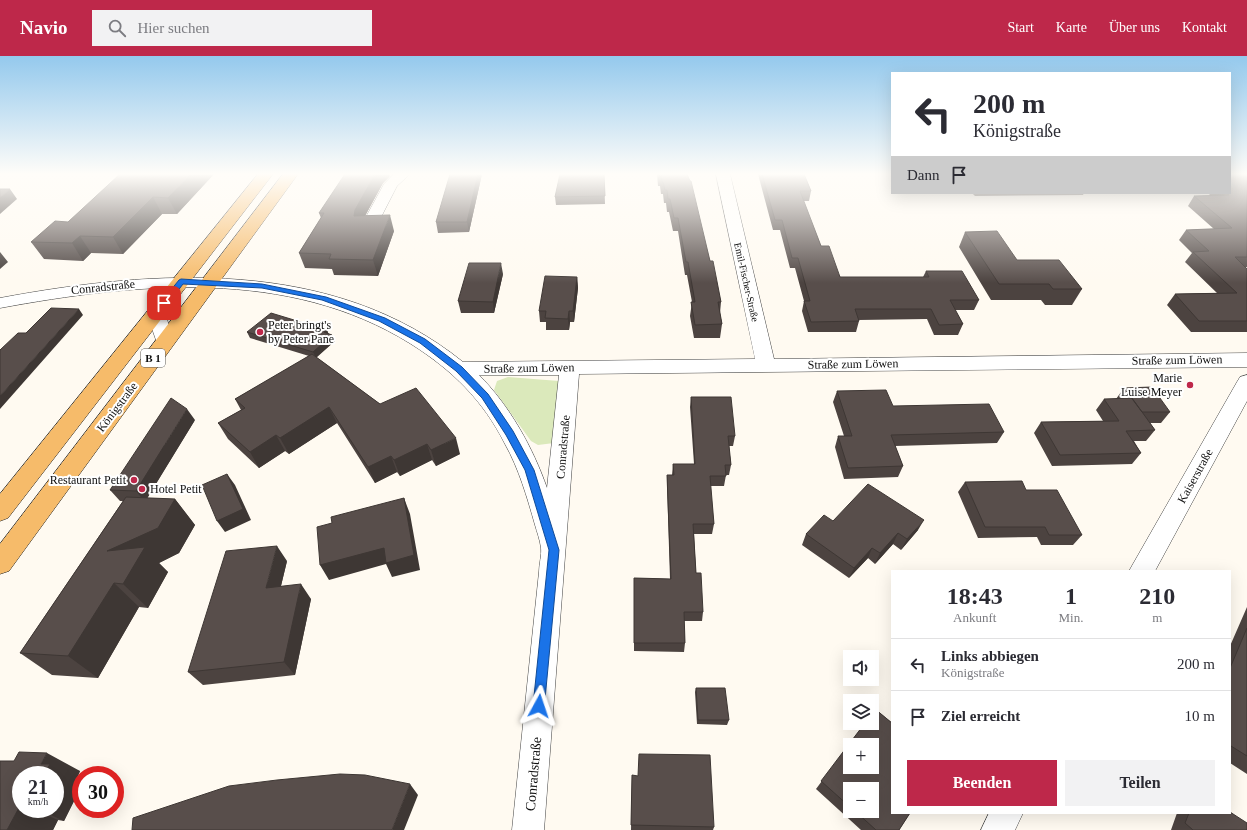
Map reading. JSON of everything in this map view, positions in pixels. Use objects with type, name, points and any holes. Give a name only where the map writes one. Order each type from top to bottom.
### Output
[{"type":"main road","name":"B 1","points":[[0,511],[238,210]]},
{"type":"main road","name":"Königstraße","points":[[0,563],[264,210]]},
{"type":"street","points":[[369,226],[377,210]]},
{"type":"street","name":"Emil-Fischer-Straße","points":[[730,210],[766,365]]},
{"type":"street","name":"Conradstraße","points":[[0,303],[64,291],[105,286],[211,282],[262,286],[324,298],[382,319],[423,341],[459,369],[485,396],[510,434],[529,470],[554,550]]},
{"type":"street","points":[[156,314],[165,342]]},
{"type":"street","name":"Straße zum Löwen","points":[[459,369],[1247,360]]},
{"type":"street","name":"Conradstraße","points":[[528,830],[570,368]]},
{"type":"street","name":"Kaiserstraße","points":[[1143,570],[1247,382]]},
{"type":"street","points":[[998,830],[1006,814]]},
{"type":"green space","points":[[508,377],[559,381],[554,443],[538,445],[531,441],[494,390],[497,381]]},
{"type":"building","points":[[81,210],[140,210],[113,237],[80,236],[72,243],[31,242],[55,221],[68,222]]},
{"type":"building","points":[[321,210],[355,210],[354,216],[390,215],[373,260],[329,259],[331,254],[299,253],[324,213],[319,213]]},
{"type":"building","points":[[439,210],[470,210],[467,222],[436,222]]},
{"type":"building","points":[[672,210],[698,210],[710,261],[713,261],[721,302],[718,302],[722,324],[695,325],[691,302],[695,302],[688,262],[686,262],[678,218],[674,218]]},
{"type":"building","points":[[772,210],[807,210],[821,246],[829,246],[840,277],[929,277],[926,271],[962,271],[979,300],[950,300],[963,324],[939,325],[931,309],[855,309],[859,321],[811,322],[804,301],[810,301],[798,258],[792,258],[782,220],[775,220]]},
{"type":"building","points":[[1211,210],[1247,210],[1247,257],[1235,257],[1247,269],[1247,321],[1199,321],[1175,294],[1237,293],[1193,252],[1209,251],[1186,230],[1232,228]]},
{"type":"building","points":[[997,231],[1017,260],[1059,260],[1082,289],[1053,289],[1049,284],[999,284],[965,232]]},
{"type":"building","points":[[469,263],[501,263],[493,302],[458,301]]},
{"type":"building","points":[[545,276],[577,277],[573,311],[569,311],[568,319],[545,318],[546,311],[539,311]]},
{"type":"building","points":[[51,308],[79,309],[0,396],[0,350],[18,333],[26,333]]},
{"type":"building","points":[[271,313],[327,330],[324,332],[332,335],[313,352],[247,332]]},
{"type":"building","points":[[312,354],[380,404],[416,388],[456,438],[431,450],[427,444],[394,460],[391,456],[368,467],[329,407],[280,438],[276,435],[250,452],[218,423],[245,408],[235,399]]},
{"type":"building","points":[[1152,387],[1170,412],[1142,412],[1124,388]]},
{"type":"building","points":[[886,390],[893,406],[989,404],[1004,432],[891,435],[903,466],[848,468],[838,436],[852,436],[837,391]]},
{"type":"building","points":[[691,397],[731,397],[735,436],[728,436],[731,465],[725,465],[726,476],[710,476],[714,524],[693,524],[696,573],[701,573],[703,612],[684,612],[685,643],[634,643],[634,578],[671,579],[667,475],[674,475],[673,464],[695,464]]},
{"type":"building","points":[[171,398],[187,409],[136,491],[110,490]]},
{"type":"building","points":[[1132,398],[1155,430],[1126,431],[1141,453],[1060,455],[1041,422],[1119,421],[1104,399]]},
{"type":"building","points":[[227,474],[243,509],[217,521],[202,485]]},
{"type":"building","points":[[1022,481],[1026,490],[1057,490],[1082,535],[1049,535],[1045,527],[985,527],[965,482]]},
{"type":"building","points":[[868,484],[924,520],[907,539],[898,533],[880,553],[872,548],[854,568],[806,534],[824,515],[833,521]]},
{"type":"building","points":[[126,497],[175,499],[158,528],[107,551],[145,547],[123,584],[114,583],[68,656],[20,653]]},
{"type":"building","points":[[404,498],[414,555],[386,563],[384,548],[320,565],[317,527],[332,523],[331,517]]},
{"type":"building","points":[[277,546],[266,588],[301,584],[284,662],[188,672],[226,551]]},
{"type":"building","points":[[1247,628],[1247,756],[1231,746],[1231,666]]},
{"type":"building","points":[[696,688],[725,688],[729,720],[698,720]]},
{"type":"building","points":[[879,712],[891,722],[891,814],[909,814],[899,830],[876,830],[863,818],[879,818],[879,782],[843,782],[843,801],[821,781],[843,752],[843,774],[879,774],[879,738],[854,738],[860,730],[879,730]]},
{"type":"building","points":[[19,752],[47,753],[41,764],[50,764],[49,766],[12,766],[12,818],[13,818],[7,830],[0,830],[0,761],[14,761]]},
{"type":"building","points":[[639,754],[710,755],[714,827],[631,825],[632,775],[638,776]]},
{"type":"building","points":[[340,774],[365,775],[410,784],[392,830],[132,830],[133,818],[229,786]]},
{"type":"building","points":[[1231,813],[1247,823],[1247,830],[1193,830],[1185,823],[1189,814],[1231,814]]},
{"type":"place","name":"Peter bringt's by Peter Pane","points":[[260,332]]},
{"type":"place","name":"Marie Luise Meyer","points":[[1190,385]]},
{"type":"place","name":"Restaurant Petit","points":[[134,480]]},
{"type":"place","name":"Hotel Petit","points":[[142,489]]},
{"type":"route","points":[[164,303],[181,282],[211,282],[262,286],[324,298],[382,319],[423,341],[459,369],[485,396],[510,434],[529,470],[554,550],[539,706]]}]
